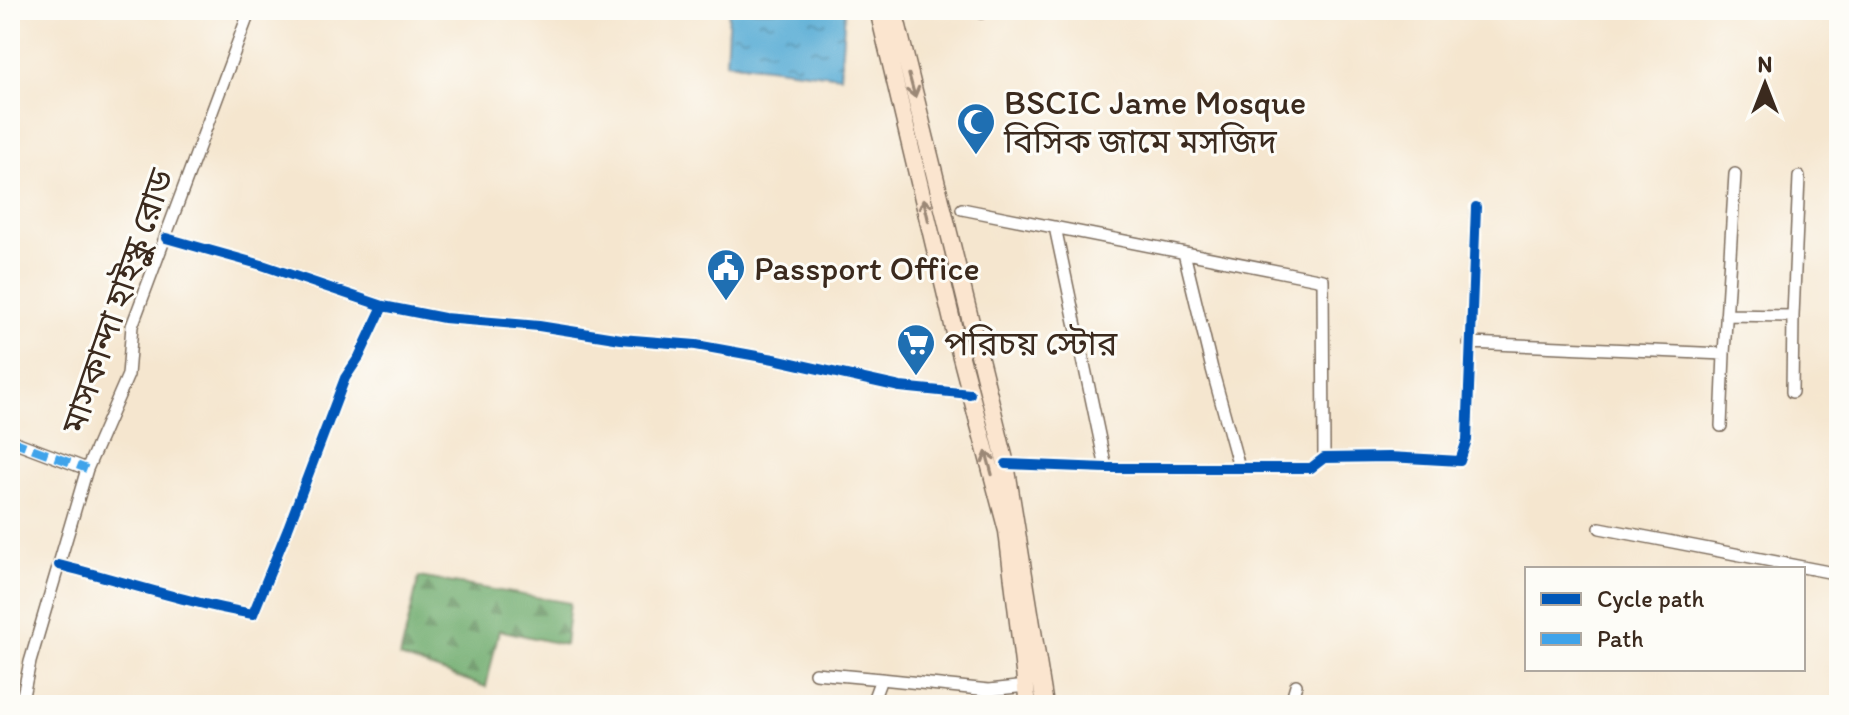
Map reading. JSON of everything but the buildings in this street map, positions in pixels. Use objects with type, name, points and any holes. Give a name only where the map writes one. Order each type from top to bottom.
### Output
[{"type":"main road","points":[[878,10],[970,394],[1007,531],[1028,705]]},
{"type":"main road","points":[[894,10],[1006,464],[1045,705]]},
{"type":"street","name":"মাসকান্দা হাইস্কুল রোড","points":[[21,705],[87,469],[128,375],[132,326],[250,10]]},
{"type":"street","points":[[973,10],[981,13],[987,10]]},
{"type":"street","points":[[1721,426],[1735,174]]},
{"type":"street","points":[[1792,392],[1799,177]]},
{"type":"street","points":[[1006,464],[1106,468],[1311,468],[1324,458],[1389,457],[1460,461],[1467,440],[1476,207]]},
{"type":"street","points":[[962,209],[1323,280],[1324,458]]},
{"type":"street","points":[[1055,227],[1106,468]]},
{"type":"street","points":[[166,238],[383,306],[444,318],[696,345],[900,387],[970,394]]},
{"type":"street","points":[[1184,253],[1239,467]]},
{"type":"street","points":[[59,565],[173,594],[210,607],[253,614],[345,378],[359,357],[383,306]]},
{"type":"street","points":[[1726,315],[1793,316]]},
{"type":"street","points":[[1469,343],[1724,354]]},
{"type":"street","points":[[10,440],[87,469]]},
{"type":"street","points":[[1600,528],[1803,567]]},
{"type":"street","points":[[1805,567],[1839,574]]},
{"type":"street","points":[[815,673],[989,690],[1027,686]]},
{"type":"street","points":[[868,705],[872,703],[881,679]]},
{"type":"street","points":[[1290,705],[1296,685]]},
{"type":"green space","points":[[419,577],[570,603],[565,645],[499,630],[486,687],[400,657]]},
{"type":"water","points":[[729,10],[845,10],[840,76],[726,62]]},
{"type":"marked path","points":[[10,440],[87,469]]},
{"type":"cycle path","points":[[1006,464],[1106,468],[1311,468],[1324,458],[1389,457],[1460,461],[1467,440],[1476,207]]},
{"type":"cycle path","points":[[59,565],[179,598],[253,614],[345,378],[359,357],[383,306],[262,265],[166,238]]},
{"type":"cycle path","points":[[383,306],[444,318],[696,345],[900,387],[970,394]]},
{"type":"place","name":"BSCIC Jame Mosque বিসিক জামে মসজিদ","points":[[976,156]]},
{"type":"place","name":"Passport Office","points":[[726,302]]},
{"type":"place","name":"পরিচয় স্টোর","points":[[916,377]]}]
